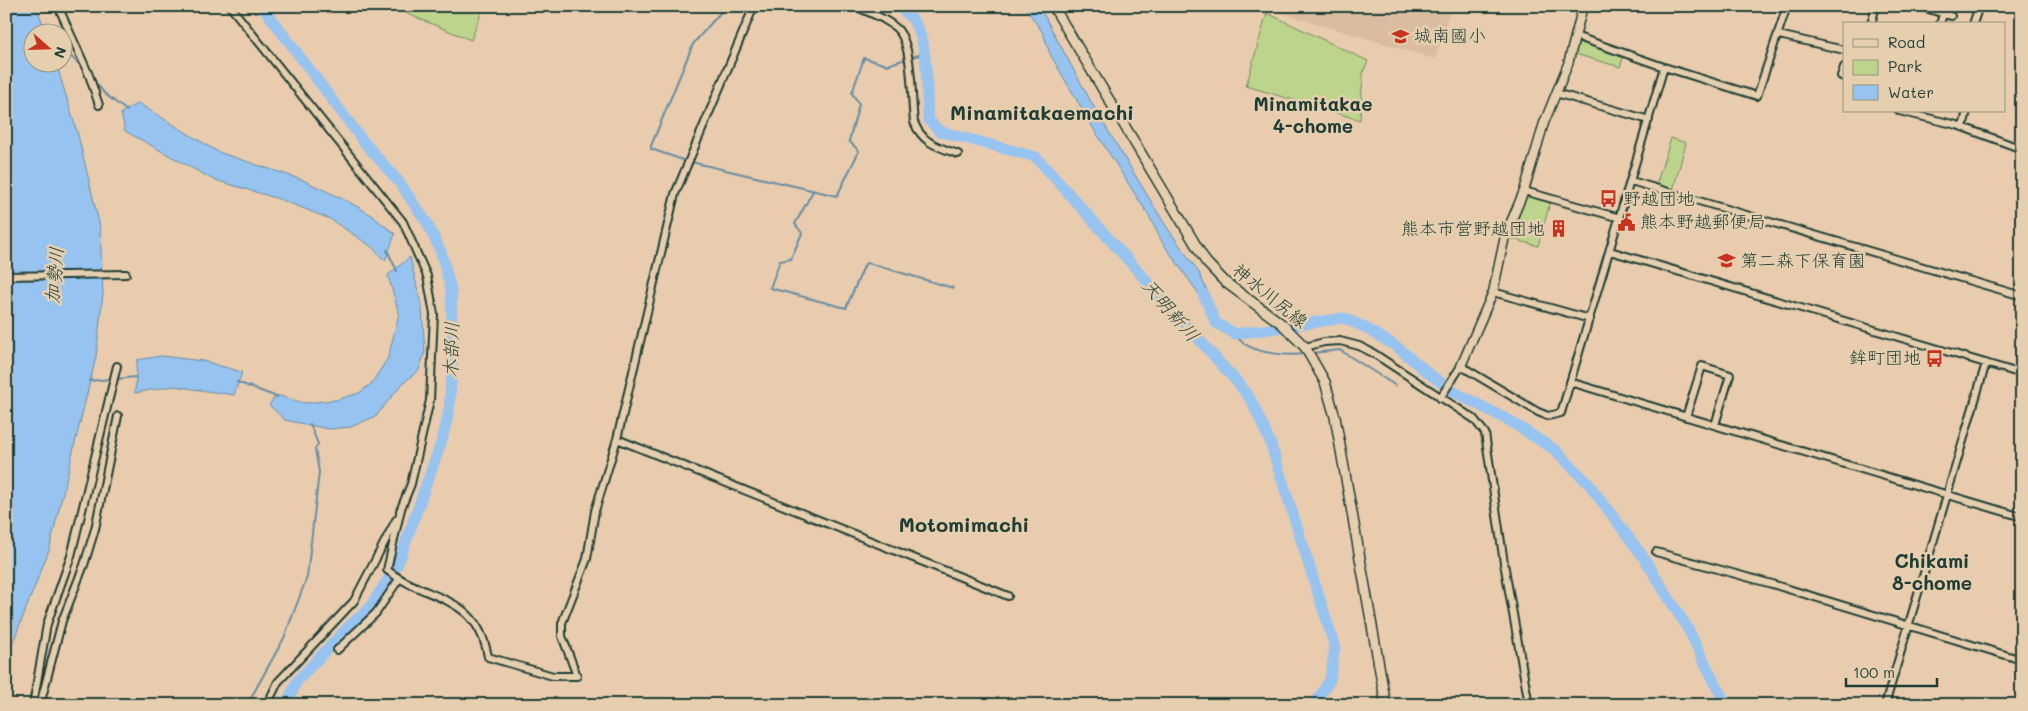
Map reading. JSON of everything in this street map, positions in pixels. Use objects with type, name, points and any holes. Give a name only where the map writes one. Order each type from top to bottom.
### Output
[{"type":"main road","name":"神水川尻線","points":[[1053,6],[1206,262],[1225,282],[1271,316],[1302,344],[1325,382],[1335,417],[1386,705]]},
{"type":"street","points":[[58,6],[89,75],[99,105]]},
{"type":"street","points":[[230,6],[403,222],[427,276],[434,314],[430,400],[412,484],[354,601],[278,682],[267,705]]},
{"type":"street","points":[[401,509],[387,570],[397,578],[436,594],[464,610],[474,620],[485,640],[488,657],[553,676],[577,676],[562,636],[562,623],[588,559],[595,511],[618,439],[675,194],[754,6]]},
{"type":"street","points":[[855,6],[886,21],[899,31],[908,60],[914,122],[917,129],[931,145],[958,154]]},
{"type":"street","points":[[1440,396],[1461,366],[1494,292],[1505,236],[1524,191],[1544,123],[1568,64],[1584,6]]},
{"type":"street","points":[[1575,36],[1756,96],[1779,34],[1787,6]]},
{"type":"street","points":[[1872,22],[1876,6]]},
{"type":"street","points":[[1919,6],[1951,16]]},
{"type":"street","points":[[1974,22],[1979,6]]},
{"type":"street","points":[[1941,22],[1943,14]]},
{"type":"street","points":[[1779,34],[1843,50]]},
{"type":"street","points":[[1461,366],[1548,416],[1560,413],[1590,319],[1664,67]]},
{"type":"street","points":[[1556,93],[1649,120]]},
{"type":"street","points":[[1903,112],[1963,127],[2022,149]]},
{"type":"street","points":[[1963,127],[1966,112]]},
{"type":"street","points":[[1631,181],[2022,296]]},
{"type":"street","points":[[1524,191],[1620,218]]},
{"type":"street","points":[[1610,251],[2022,374]]},
{"type":"street","points":[[6,276],[126,274]]},
{"type":"street","points":[[1494,292],[1590,319]]},
{"type":"street","points":[[1302,344],[1340,342],[1359,346],[1373,353],[1474,419],[1485,433],[1504,563],[1529,705]]},
{"type":"street","points":[[1885,705],[1986,363]]},
{"type":"street","points":[[33,705],[47,624],[71,556],[116,366]]},
{"type":"street","points":[[1686,417],[1702,366],[1730,375],[1715,425]]},
{"type":"street","points":[[1570,382],[2022,517]]},
{"type":"street","points":[[40,705],[62,621],[84,565],[94,529],[118,416]]},
{"type":"street","points":[[618,439],[1008,596]]},
{"type":"street","points":[[1656,552],[1772,584],[2022,660]]},
{"type":"street","points":[[337,650],[376,613],[397,578]]},
{"type":"shaded area","name":"城南國小","points":[[1283,6],[1451,6],[1435,59],[1281,13]]},
{"type":"green space","points":[[388,6],[484,6],[471,40]]},
{"type":"green space","points":[[1267,13],[1368,61],[1363,73],[1360,120],[1246,86]]},
{"type":"green space","points":[[1578,42],[1624,55],[1620,67],[1575,54]]},
{"type":"green space","points":[[1671,138],[1686,143],[1673,190],[1656,185]]},
{"type":"green space","points":[[1527,196],[1550,203],[1538,246],[1509,238]]},
{"type":"water","name":"加勢川","points":[[6,6],[36,6],[42,22],[22,22],[22,72],[59,72],[78,135],[100,227],[103,293],[96,357],[49,550],[6,660],[6,330],[11,265],[6,217]]},
{"type":"water","points":[[1024,6],[1039,6],[1096,111],[1166,226],[1198,271],[1209,295],[1209,308],[1162,242],[1149,216],[1093,128],[1050,54],[1043,33]]},
{"type":"water","points":[[138,103],[218,152],[303,180],[370,214],[395,234],[385,261],[372,247],[330,219],[282,200],[212,179],[125,131],[121,113]]},
{"type":"water","points":[[410,257],[422,308],[425,352],[419,370],[401,385],[376,416],[351,427],[328,429],[285,420],[269,405],[276,395],[304,403],[336,400],[359,393],[371,384],[388,358],[399,314],[388,275]]},
{"type":"water","points":[[161,356],[203,361],[242,372],[234,395],[173,386],[135,393],[137,360]]},
{"type":"waterway","name":"木部川","points":[[262,6],[363,141],[399,182],[427,223],[441,252],[451,290],[453,355],[449,411],[442,440],[398,564],[368,610],[349,626],[297,681],[286,705]]},
{"type":"waterway","points":[[686,161],[651,149],[651,146],[693,44],[726,6]]},
{"type":"waterway","name":"天明新川","points":[[895,6],[907,14],[916,26],[922,40],[927,73],[928,119],[939,131],[1036,157],[1251,400],[1270,442],[1335,647],[1330,680],[1314,705]]},
{"type":"waterway","points":[[691,162],[837,196],[859,151],[849,141],[859,104],[852,93],[864,58],[887,65],[925,53]]},
{"type":"waterway","points":[[72,57],[81,66]]},
{"type":"waterway","points":[[94,81],[105,94],[127,111]]},
{"type":"waterway","points":[[813,191],[795,224],[802,233],[791,259],[780,261],[770,288],[846,308],[865,264],[868,263],[953,288]]},
{"type":"waterway","points":[[387,250],[397,271]]},
{"type":"waterway","points":[[1203,294],[1216,323],[1235,334],[1344,318],[1362,326],[1397,347],[1456,393],[1508,420],[1555,450],[1588,483],[1644,558],[1688,629],[1726,705]]},
{"type":"waterway","points":[[1235,334],[1241,341],[1257,350],[1286,355],[1304,354]]},
{"type":"waterway","points":[[1312,353],[1340,350],[1396,386]]},
{"type":"waterway","points":[[116,379],[136,377]]},
{"type":"waterway","points":[[89,381],[111,379]]},
{"type":"waterway","points":[[237,382],[277,397]]},
{"type":"waterway","points":[[247,705],[284,638],[307,577],[319,472],[315,449],[318,444],[310,424]]},
{"type":"place","name":"城南國小","points":[[1400,36]]},
{"type":"place","name":"野越団地","points":[[1609,199]]},
{"type":"place","name":"熊本野越郵便局","points":[[1626,222]]},
{"type":"place","name":"熊本市営野越団地","points":[[1559,229]]},
{"type":"place","name":"第二森下保育園","points":[[1726,261]]},
{"type":"place","name":"鉾町団地","points":[[1935,358]]},
{"type":"district","name":"Minamitakaemachi","points":[[1042,113]]},
{"type":"district","name":"Minamitakae 4-chome","points":[[1313,115]]},
{"type":"district","name":"Motomimachi","points":[[964,525]]},
{"type":"district","name":"Chikami 8-chome","points":[[1932,572]]}]
